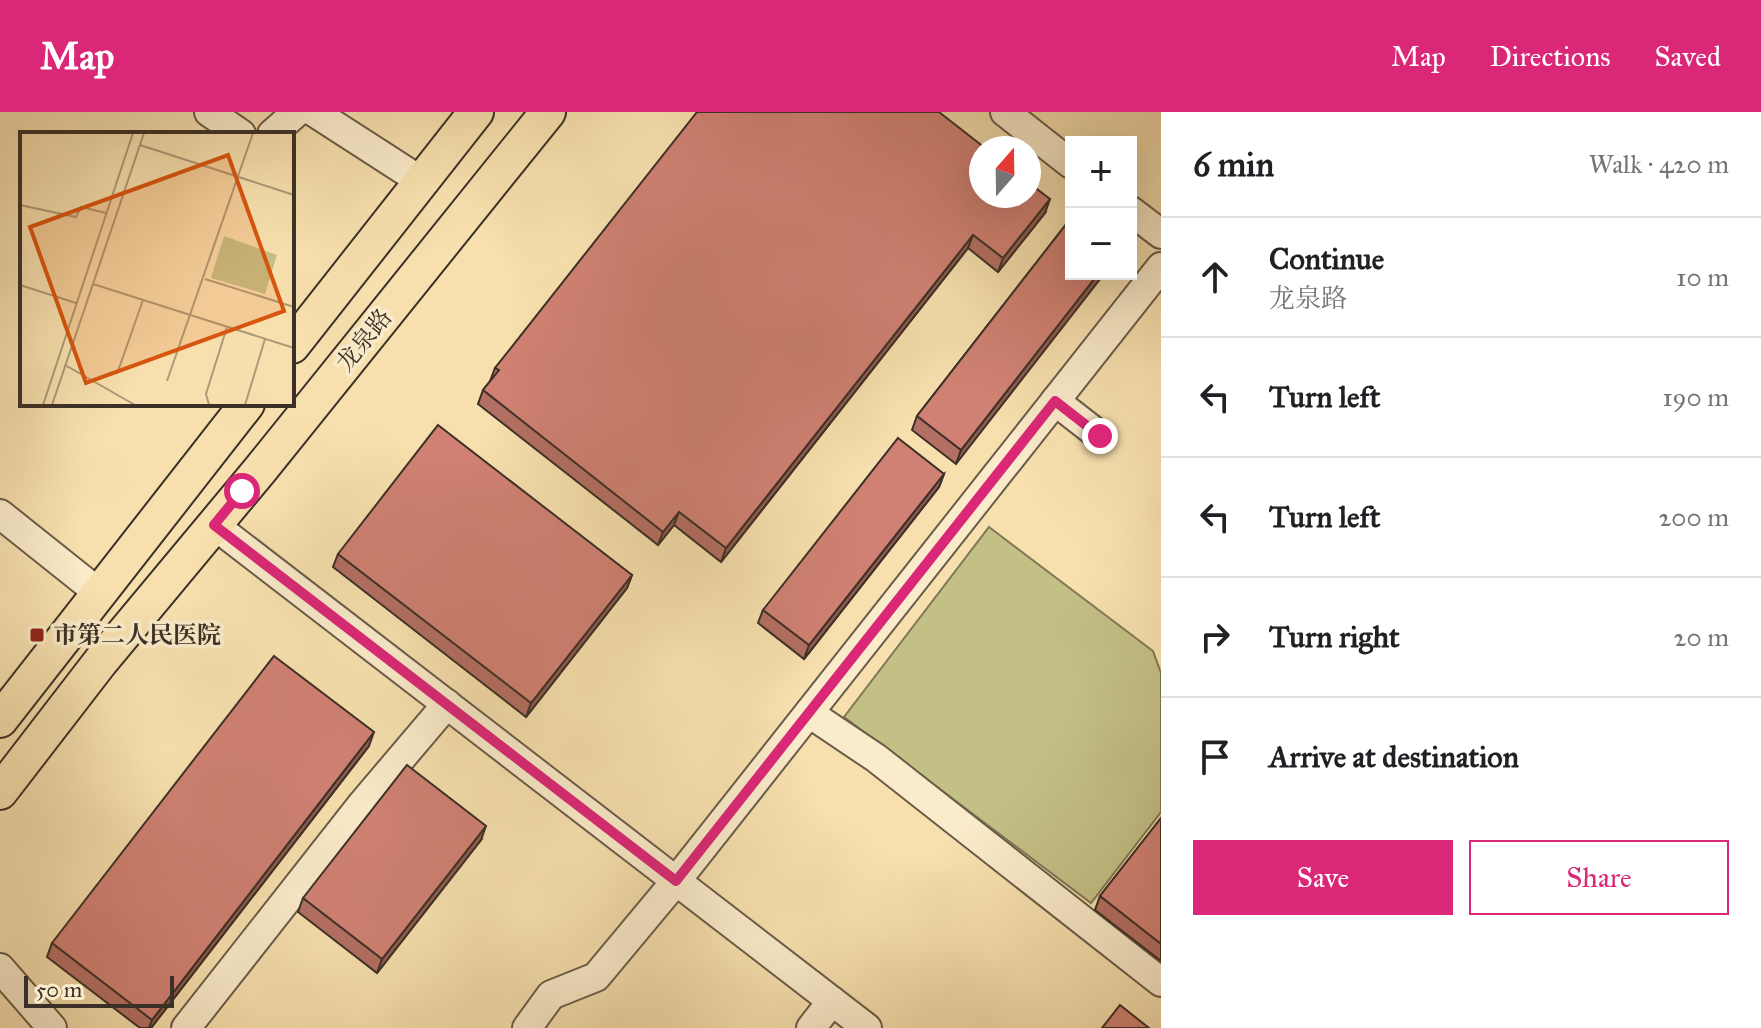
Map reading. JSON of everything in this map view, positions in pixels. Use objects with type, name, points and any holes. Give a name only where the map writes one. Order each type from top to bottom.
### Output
[{"type":"main road","points":[[294,343],[476,112]]},
{"type":"main road","name":"龙泉路","points":[[0,792],[101,661],[548,112]]},
{"type":"main road","points":[[0,720],[245,406]]},
{"type":"street","points":[[209,112],[238,132]]},
{"type":"street","points":[[274,132],[297,112]]},
{"type":"street","points":[[314,112],[421,181]]},
{"type":"street","points":[[1005,112],[1065,159]]},
{"type":"street","points":[[1137,216],[1161,234]]},
{"type":"street","points":[[527,1028],[551,995],[596,977],[676,881],[1161,267]]},
{"type":"street","points":[[1055,401],[1100,436]]},
{"type":"street","points":[[0,514],[99,593]]},
{"type":"street","points":[[214,525],[867,1028]]},
{"type":"street","points":[[186,1028],[363,803],[447,704]]},
{"type":"street","points":[[809,713],[876,758],[1161,982]]},
{"type":"street","points":[[0,968],[52,1028]]},
{"type":"street","points":[[811,1028],[832,1001]]},
{"type":"shaded area","points":[[989,527],[1153,651],[1161,673],[1161,812],[1091,903],[844,717]]},
{"type":"building","points":[[697,112],[939,112],[970,136],[969,208],[1041,208],[1041,192],[1050,199],[1003,258],[973,235],[726,548],[679,512],[663,532],[483,390],[499,370],[495,368]]},
{"type":"building","points":[[1065,226],[1065,280],[1093,280],[961,450],[917,416]]},
{"type":"building","points":[[438,425],[632,575],[531,703],[338,554]]},
{"type":"building","points":[[898,438],[944,474],[809,645],[763,610]]},
{"type":"building","points":[[274,656],[374,732],[152,1020],[52,943]]},
{"type":"building","points":[[407,765],[486,826],[382,959],[303,898]]},
{"type":"building","points":[[1161,818],[1161,944],[1100,896]]},
{"type":"building","points":[[1120,1005],[1149,1028],[1102,1028]]},
{"type":"place","name":"市第二人民医院","points":[[37,635]]},
{"type":"route","points":[[242,491],[214,525],[676,881],[1055,401],[1100,436]]}]
